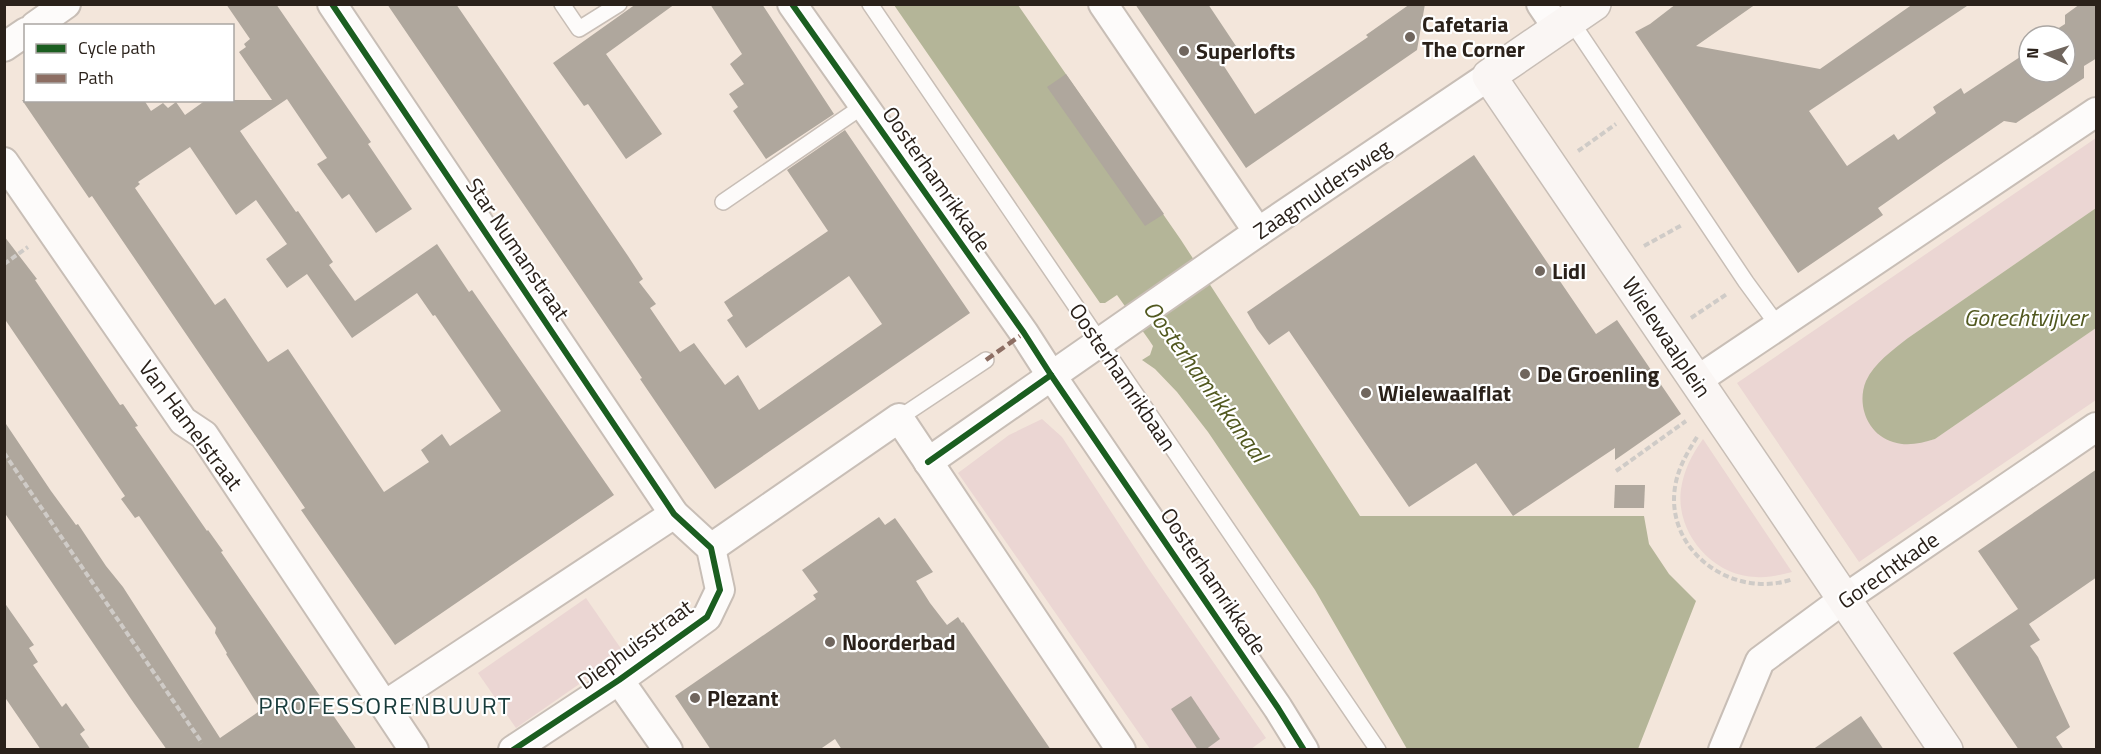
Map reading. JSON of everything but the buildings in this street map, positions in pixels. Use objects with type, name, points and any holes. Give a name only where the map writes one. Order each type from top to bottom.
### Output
[{"type":"street","points":[[39,24],[66,4]]},
{"type":"street","name":"Star Numanstraat","points":[[332,4],[674,514]]},
{"type":"street","name":"Oosterhamrikkade","points":[[792,4],[1024,333],[1272,698],[1304,750]]},
{"type":"street","points":[[1103,4],[1258,232]]},
{"type":"street","name":"Zaagmuldersweg","points":[[1051,375],[1490,76],[1566,15]]},
{"type":"street","points":[[4,47],[24,33]]},
{"type":"street","name":"Wielewaalplein","points":[[1490,76],[1946,750]]},
{"type":"street","points":[[1710,401],[1779,327],[2097,112]]},
{"type":"street","name":"Van Hamelstraat","points":[[4,162],[183,421],[204,435],[414,750]]},
{"type":"street","points":[[928,462],[1051,375]]},
{"type":"street","points":[[385,705],[674,514],[711,548],[899,418],[1121,750]]},
{"type":"street","name":"Gorechtkade","points":[[1723,750],[1760,662],[1844,599],[2097,427]]},
{"type":"street","name":"Diephuisstraat","points":[[513,750],[619,680],[707,617],[720,590],[711,548]]},
{"type":"street","points":[[619,680],[668,750]]},
{"type":"lane","points":[[562,4],[579,29],[619,4]]},
{"type":"lane","name":"Oosterhamrikbaan","points":[[870,4],[1378,750]]},
{"type":"lane","points":[[1566,15],[1746,282],[1779,327]]},
{"type":"lane","points":[[723,202],[863,106]]},
{"type":"lane","points":[[899,418],[986,360]]},
{"type":"path","points":[[1553,169],[1632,112]]},
{"type":"path","points":[[1617,261],[1701,214]]},
{"type":"path","points":[[1665,335],[1746,282]]},
{"type":"path","points":[[1616,471],[1710,401]]},
{"type":"path","points":[[1710,401],[1698,435],[1679,468],[1674,489],[1675,510],[1682,535],[1692,552],[1709,567],[1730,579],[1760,585],[1791,580],[1820,564]]},
{"type":"path","points":[[4,453],[202,743]]},
{"type":"shaded area","points":[[2096,138],[2096,208],[1908,338],[1878,434],[1893,441],[1906,443],[1935,439],[2096,328],[2096,400],[1859,562],[1737,383]]},
{"type":"shaded area","points":[[1042,419],[1062,437],[1148,568],[1266,738],[1251,749],[1150,749],[958,473],[1009,435]]},
{"type":"shaded area","points":[[1703,439],[1792,572],[1765,577],[1740,575],[1711,560],[1690,535],[1684,521],[1681,489],[1689,462]]},
{"type":"shaded area","points":[[586,598],[624,653],[516,728],[478,673]]},
{"type":"water","name":"Oosterhamrikkanaal","points":[[894,5],[1018,5],[1181,240],[1360,516],[1644,516],[1649,544],[1669,574],[1696,601],[1638,749],[1407,749],[1315,590],[1208,432],[1177,392],[1155,369],[1142,360],[1150,355],[1153,346],[1149,340],[1117,295],[1105,303],[1100,303]]},
{"type":"water","name":"Gorechtvijver","points":[[2096,208],[2096,328],[1935,439],[1904,444],[1893,442],[1877,433],[1866,418],[1862,400],[1869,374],[1879,363],[1908,338]]},
{"type":"marked path","points":[[986,360],[1024,333]]},
{"type":"cycle path","points":[[332,4],[674,514],[711,548],[720,590],[707,617],[619,680],[513,750]]},
{"type":"cycle path","points":[[792,4],[1024,333],[1278,708],[1304,750]]},
{"type":"cycle path","points":[[928,462],[1051,375]]},
{"type":"place","name":"Cafetaria The Corner","points":[[1410,37]]},
{"type":"place","name":"Superlofts","points":[[1184,51]]},
{"type":"place","name":"Lidl","points":[[1540,271]]},
{"type":"place","name":"De Groenling","points":[[1525,374]]},
{"type":"place","name":"Wielewaalflat","points":[[1366,393]]},
{"type":"place","name":"Noorderbad","points":[[830,642]]},
{"type":"place","name":"Plezant","points":[[695,698]]},
{"type":"district","name":"PROFESSORENBUURT","points":[[385,705]]}]
